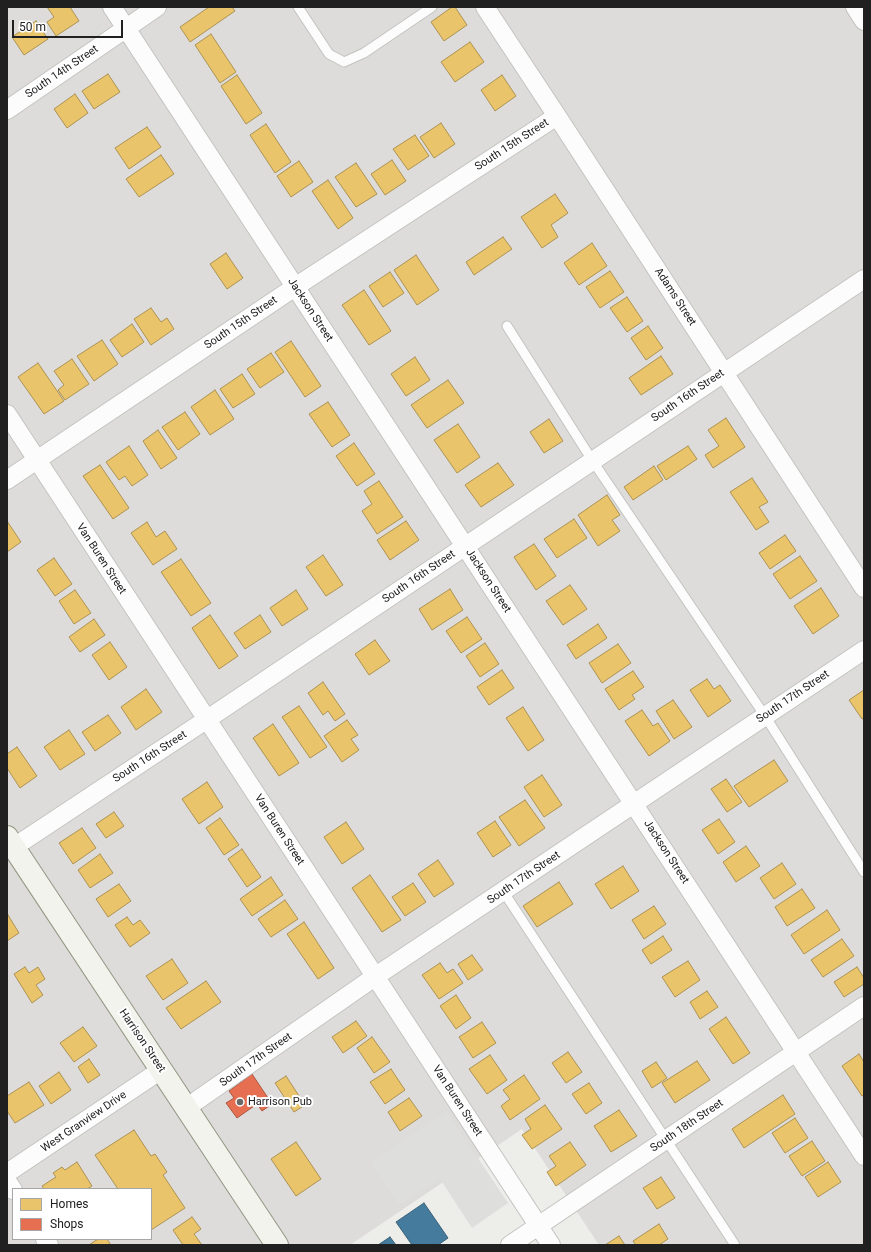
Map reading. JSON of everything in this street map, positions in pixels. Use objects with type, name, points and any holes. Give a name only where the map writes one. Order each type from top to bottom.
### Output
[{"type":"street","name":"Jackson Street","points":[[112,7],[864,1156]]},
{"type":"street","name":"South 14th Street","points":[[7,110],[157,7]]},
{"type":"street","name":"Adams Street","points":[[485,7],[864,588]]},
{"type":"street","points":[[855,7],[864,21]]},
{"type":"street","name":"South 15th Street","points":[[7,480],[295,287],[557,116]]},
{"type":"street","name":"South 16th Street","points":[[10,842],[206,720],[723,372],[864,279]]},
{"type":"street","name":"Van Buren Street","points":[[7,414],[551,1245]]},
{"type":"street","name":"South 17th Street","points":[[186,1108],[376,976],[864,650]]},
{"type":"street","name":"Harrison Street","points":[[10,842],[277,1245]]},
{"type":"street","name":"South 18th Street","points":[[510,1245],[864,1006]]},
{"type":"street","name":"West Granview Drive","points":[[7,1173],[162,1070]]},
{"type":"lane","points":[[298,7],[329,54],[344,62],[364,52],[432,7]]},
{"type":"lane","points":[[507,326],[592,460],[765,716],[864,872]]},
{"type":"lane","points":[[503,891],[734,1245]]},
{"type":"shaded area","points":[[7,7],[864,7],[864,1245],[599,1245],[522,1129],[350,1245],[7,1245]]},
{"type":"shaded area","points":[[447,1112],[508,1203],[472,1228],[440,1179],[399,1205],[371,1163]]},
{"type":"building: Homes","points":[[47,7],[70,7],[79,21],[56,36],[47,22],[54,17]]},
{"type":"building: Homes","points":[[209,7],[232,7],[235,11],[190,42],[180,27]]},
{"type":"building: Homes","points":[[452,7],[455,7],[467,25],[444,41],[431,22]]},
{"type":"building: Homes","points":[[36,21],[48,39],[24,55],[12,37]]},
{"type":"building: Homes","points":[[211,34],[236,72],[220,83],[195,45]]},
{"type":"building: Homes","points":[[470,42],[484,62],[455,82],[441,62]]},
{"type":"building: Homes","points":[[108,74],[120,92],[94,109],[82,91]]},
{"type":"building: Homes","points":[[237,75],[262,113],[246,124],[221,86]]},
{"type":"building: Homes","points":[[502,75],[516,96],[495,111],[481,90]]},
{"type":"building: Homes","points":[[75,94],[88,113],[67,128],[54,109]]},
{"type":"building: Homes","points":[[441,123],[455,144],[434,158],[420,137]]},
{"type":"building: Homes","points":[[266,124],[291,162],[275,173],[250,135]]},
{"type":"building: Homes","points":[[147,127],[161,147],[129,169],[115,148]]},
{"type":"building: Homes","points":[[415,135],[429,156],[408,170],[393,149]]},
{"type":"building: Homes","points":[[161,155],[174,174],[139,197],[126,179]]},
{"type":"building: Homes","points":[[392,160],[406,181],[385,195],[371,174]]},
{"type":"building: Homes","points":[[299,161],[313,182],[291,197],[277,176]]},
{"type":"building: Homes","points":[[356,163],[377,194],[356,207],[335,177]]},
{"type":"building: Homes","points":[[328,180],[353,218],[338,229],[312,191]]},
{"type":"building: Homes","points":[[555,194],[568,213],[551,225],[558,237],[542,248],[521,217]]},
{"type":"building: Homes","points":[[503,237],[512,249],[474,275],[466,262]]},
{"type":"building: Homes","points":[[592,243],[607,266],[579,285],[564,263]]},
{"type":"building: Homes","points":[[226,253],[243,278],[227,289],[210,264]]},
{"type":"building: Homes","points":[[416,255],[439,290],[417,305],[394,270]]},
{"type":"building: Homes","points":[[610,271],[624,292],[600,308],[586,287]]},
{"type":"building: Homes","points":[[390,272],[404,293],[383,307],[369,286]]},
{"type":"building: Homes","points":[[364,290],[391,331],[369,345],[342,305]]},
{"type":"building: Homes","points":[[627,297],[643,321],[627,332],[610,308]]},
{"type":"building: Homes","points":[[151,308],[161,322],[167,318],[174,329],[151,345],[134,319]]},
{"type":"building: Homes","points":[[132,324],[144,342],[122,357],[110,340]]},
{"type":"building: Homes","points":[[648,326],[663,348],[646,360],[631,338]]},
{"type":"building: Homes","points":[[102,340],[118,364],[94,381],[77,356]]},
{"type":"building: Homes","points":[[291,341],[321,386],[305,397],[275,352]]},
{"type":"building: Homes","points":[[271,353],[284,372],[260,388],[247,369]]},
{"type":"building: Homes","points":[[661,356],[673,374],[641,395],[629,378]]},
{"type":"building: Homes","points":[[415,357],[430,380],[406,396],[391,374]]},
{"type":"building: Homes","points":[[72,359],[89,384],[65,400],[58,390],[64,385],[54,371]]},
{"type":"building: Homes","points":[[38,363],[64,401],[44,414],[18,377]]},
{"type":"building: Homes","points":[[242,374],[255,394],[233,408],[220,389]]},
{"type":"building: Homes","points":[[448,380],[464,403],[427,428],[411,405]]},
{"type":"building: Homes","points":[[215,390],[234,419],[210,435],[191,407]]},
{"type":"building: Homes","points":[[328,402],[350,435],[332,447],[309,414]]},
{"type":"building: Homes","points":[[185,412],[200,434],[178,450],[162,427]]},
{"type":"building: Homes","points":[[726,418],[745,447],[713,468],[705,455],[719,446],[708,430]]},
{"type":"building: Homes","points":[[549,419],[563,441],[544,453],[530,432]]},
{"type":"building: Homes","points":[[458,424],[480,457],[457,473],[434,440]]},
{"type":"building: Homes","points":[[158,430],[177,458],[161,469],[143,441]]},
{"type":"building: Homes","points":[[354,443],[375,474],[357,486],[336,456]]},
{"type":"building: Homes","points":[[129,446],[148,475],[132,486],[125,476],[119,480],[106,462]]},
{"type":"building: Homes","points":[[688,446],[697,459],[666,480],[657,466]]},
{"type":"building: Homes","points":[[498,463],[514,485],[481,507],[465,485]]},
{"type":"building: Homes","points":[[100,465],[129,508],[113,519],[83,476]]},
{"type":"building: Homes","points":[[654,466],[663,480],[633,500],[624,487]]},
{"type":"building: Homes","points":[[752,478],[768,502],[759,507],[769,522],[756,530],[730,492]]},
{"type":"building: Homes","points":[[379,481],[403,517],[377,534],[362,511],[372,504],[364,491]]},
{"type":"building: Homes","points":[[607,495],[620,515],[612,520],[620,531],[598,546],[578,515]]},
{"type":"building: Homes","points":[[574,519],[587,538],[557,558],[544,539]]},
{"type":"building: Homes","points":[[7,521],[21,542],[7,552]]},
{"type":"building: Homes","points":[[406,521],[419,540],[390,560],[377,540]]},
{"type":"building: Homes","points":[[147,522],[156,537],[165,531],[177,549],[153,565],[131,533]]},
{"type":"building: Homes","points":[[785,535],[796,551],[770,569],[759,553]]},
{"type":"building: Homes","points":[[534,544],[556,576],[536,590],[514,557]]},
{"type":"building: Homes","points":[[323,555],[343,585],[326,596],[306,567]]},
{"type":"building: Homes","points":[[800,556],[817,581],[790,599],[773,574]]},
{"type":"building: Homes","points":[[54,558],[72,584],[55,596],[37,570]]},
{"type":"building: Homes","points":[[181,559],[211,603],[191,616],[161,572]]},
{"type":"building: Homes","points":[[570,585],[587,609],[563,625],[546,601]]},
{"type":"building: Homes","points":[[821,588],[839,616],[813,634],[794,606]]},
{"type":"building: Homes","points":[[450,589],[463,610],[432,630],[419,609]]},
{"type":"building: Homes","points":[[75,590],[91,613],[74,624],[59,601]]},
{"type":"building: Homes","points":[[296,590],[308,609],[282,626],[270,608]]},
{"type":"building: Homes","points":[[210,615],[238,656],[219,669],[192,628]]},
{"type":"building: Homes","points":[[260,615],[271,632],[245,649],[234,633]]},
{"type":"building: Homes","points":[[467,617],[482,639],[461,653],[446,631]]},
{"type":"building: Homes","points":[[94,619],[105,635],[80,652],[69,637]]},
{"type":"building: Homes","points":[[598,624],[607,638],[576,659],[567,645]]},
{"type":"building: Homes","points":[[375,640],[390,661],[369,675],[355,654]]},
{"type":"building: Homes","points":[[110,642],[127,667],[109,680],[92,655]]},
{"type":"building: Homes","points":[[485,643],[499,664],[480,677],[466,656]]},
{"type":"building: Homes","points":[[618,644],[631,663],[602,683],[589,663]]},
{"type":"building: Homes","points":[[502,670],[514,688],[489,705],[477,687]]},
{"type":"building: Homes","points":[[633,671],[644,687],[632,695],[635,699],[619,710],[605,689]]},
{"type":"building: Homes","points":[[707,679],[714,689],[720,685],[731,701],[708,717],[690,690]]},
{"type":"building: Homes","points":[[323,682],[345,714],[335,721],[328,711],[323,715],[308,693]]},
{"type":"building: Homes","points":[[146,689],[162,712],[136,730],[121,707]]},
{"type":"building: Homes","points":[[864,690],[864,718],[862,719],[849,700]]},
{"type":"building: Homes","points":[[673,700],[692,727],[674,739],[656,711]]},
{"type":"building: Homes","points":[[299,706],[327,747],[310,758],[282,717]]},
{"type":"building: Homes","points":[[523,707],[544,740],[528,751],[506,718]]},
{"type":"building: Homes","points":[[642,710],[653,726],[658,723],[670,741],[649,756],[625,721]]},
{"type":"building: Homes","points":[[108,715],[121,733],[95,751],[82,732]]},
{"type":"building: Homes","points":[[347,720],[358,735],[351,739],[359,750],[342,762],[324,736]]},
{"type":"building: Homes","points":[[273,724],[299,763],[279,776],[253,738]]},
{"type":"building: Homes","points":[[69,730],[85,754],[60,770],[44,747]]},
{"type":"building: Homes","points":[[17,747],[37,776],[20,788],[7,768],[7,754]]},
{"type":"building: Homes","points":[[774,760],[788,781],[749,807],[734,786]]},
{"type":"building: Homes","points":[[542,775],[562,805],[544,817],[524,787]]},
{"type":"building: Homes","points":[[726,779],[742,802],[727,812],[711,789]]},
{"type":"building: Homes","points":[[207,782],[223,807],[199,824],[182,799]]},
{"type":"building: Homes","points":[[525,800],[545,828],[519,846],[499,817]]},
{"type":"building: Homes","points":[[114,812],[124,826],[106,838],[96,824]]},
{"type":"building: Homes","points":[[220,818],[239,845],[224,855],[206,828]]},
{"type":"building: Homes","points":[[719,819],[735,842],[718,854],[702,830]]},
{"type":"building: Homes","points":[[495,821],[511,845],[493,857],[477,833]]},
{"type":"building: Homes","points":[[346,822],[364,849],[342,864],[324,837]]},
{"type":"building: Homes","points":[[82,828],[96,848],[73,864],[59,843]]},
{"type":"building: Homes","points":[[746,846],[760,866],[736,882],[723,862]]},
{"type":"building: Homes","points":[[242,849],[261,877],[247,887],[228,859]]},
{"type":"building: Homes","points":[[100,854],[113,873],[90,888],[78,870]]},
{"type":"building: Homes","points":[[438,860],[454,884],[434,897],[418,874]]},
{"type":"building: Homes","points":[[782,863],[796,884],[774,899],[760,878]]},
{"type":"building: Homes","points":[[623,866],[639,891],[611,909],[595,884]]},
{"type":"building: Homes","points":[[370,875],[401,920],[382,932],[352,888]]},
{"type":"building: Homes","points":[[271,877],[283,895],[252,916],[240,899]]},
{"type":"building: Homes","points":[[559,882],[573,904],[537,927],[523,906]]},
{"type":"building: Homes","points":[[413,883],[426,902],[405,916],[392,897]]},
{"type":"building: Homes","points":[[119,884],[131,901],[108,917],[96,899]]},
{"type":"building: Homes","points":[[802,889],[815,908],[787,926],[775,907]]},
{"type":"building: Homes","points":[[285,900],[298,919],[271,937],[258,919]]},
{"type":"building: Homes","points":[[654,906],[666,924],[644,939],[632,920]]},
{"type":"building: Homes","points":[[827,910],[840,930],[804,954],[791,935]]},
{"type":"building: Homes","points":[[8,915],[19,933],[7,941],[7,916]]},
{"type":"building: Homes","points":[[127,917],[133,925],[140,920],[150,933],[130,947],[115,925]]},
{"type":"building: Homes","points":[[304,922],[334,968],[318,979],[287,934]]},
{"type":"building: Homes","points":[[663,936],[672,950],[651,964],[642,950]]},
{"type":"building: Homes","points":[[842,939],[854,956],[823,977],[811,960]]},
{"type":"building: Homes","points":[[472,955],[483,970],[468,980],[458,964]]},
{"type":"building: Homes","points":[[172,959],[188,983],[163,1000],[146,976]]},
{"type":"building: Homes","points":[[688,961],[700,980],[675,997],[662,977]]},
{"type":"building: Homes","points":[[440,963],[447,973],[453,969],[463,983],[439,999],[422,975]]},
{"type":"building: Homes","points":[[25,967],[29,973],[38,967],[45,979],[36,985],[43,995],[32,1003],[14,974]]},
{"type":"building: Homes","points":[[857,967],[864,978],[864,984],[844,997],[834,982]]},
{"type":"building: Homes","points":[[206,981],[221,1002],[181,1029],[166,1008]]},
{"type":"building: Homes","points":[[707,991],[718,1007],[700,1019],[690,1002]]},
{"type":"building: Homes","points":[[456,995],[471,1018],[456,1029],[440,1006]]},
{"type":"building: Homes","points":[[726,1017],[750,1053],[733,1064],[709,1029]]},
{"type":"building: Homes","points":[[356,1021],[367,1036],[343,1053],[332,1037]]},
{"type":"building: Homes","points":[[482,1022],[496,1043],[473,1058],[459,1037]]},
{"type":"building: Homes","points":[[83,1027],[97,1046],[74,1062],[60,1043]]},
{"type":"building: Homes","points":[[372,1037],[390,1062],[374,1073],[357,1048]]},
{"type":"building: Homes","points":[[568,1052],[582,1072],[566,1083],[552,1063]]},
{"type":"building: Homes","points":[[859,1054],[864,1062],[864,1095],[862,1096],[842,1066]]},
{"type":"building: Homes","points":[[490,1055],[507,1080],[487,1094],[469,1069]]},
{"type":"building: Homes","points":[[89,1059],[100,1075],[88,1083],[78,1067]]},
{"type":"building: Homes","points":[[697,1061],[710,1080],[675,1103],[662,1083]]},
{"type":"building: Homes","points":[[656,1062],[667,1078],[652,1088],[642,1071]]},
{"type":"building: Homes","points":[[391,1069],[405,1090],[385,1104],[370,1082]]},
{"type":"building: Homes","points":[[59,1072],[71,1090],[51,1104],[39,1086]]},
{"type":"building: Homes","points":[[524,1075],[540,1099],[510,1120],[501,1106],[510,1099],[503,1090]]},
{"type":"building: Homes","points":[[286,1076],[305,1105],[294,1112],[275,1083]]},
{"type":"building: Homes","points":[[29,1082],[44,1105],[15,1123],[7,1111],[7,1096]]},
{"type":"building: Homes","points":[[589,1083],[602,1103],[586,1114],[572,1094]]},
{"type":"building: Homes","points":[[783,1095],[795,1114],[744,1148],[732,1129]]},
{"type":"building: Homes","points":[[409,1098],[422,1116],[400,1131],[388,1112]]},
{"type":"building: Homes","points":[[545,1105],[562,1129],[532,1149],[522,1135],[531,1129],[525,1119]]},
{"type":"building: Homes","points":[[619,1110],[637,1136],[611,1152],[594,1126]]},
{"type":"building: Homes","points":[[795,1118],[808,1138],[785,1153],[772,1133]]},
{"type":"building: Homes","points":[[134,1130],[151,1156],[155,1154],[167,1172],[163,1175],[185,1208],[152,1229],[152,1188],[117,1188],[95,1155]]},
{"type":"building: Homes","points":[[812,1141],[825,1161],[802,1176],[789,1156]]},
{"type":"building: Homes","points":[[296,1142],[321,1179],[296,1196],[271,1159]]},
{"type":"building: Homes","points":[[570,1142],[586,1165],[556,1186],[547,1172],[556,1166],[549,1156]]},
{"type":"building: Homes","points":[[77,1162],[92,1186],[89,1188],[43,1188],[42,1186],[56,1177],[53,1173],[62,1167],[65,1170]]},
{"type":"building: Homes","points":[[828,1162],[841,1182],[818,1197],[805,1177]]},
{"type":"building: Homes","points":[[661,1177],[675,1198],[657,1209],[643,1188]]},
{"type":"building: Homes","points":[[192,1217],[201,1229],[194,1234],[202,1245],[183,1245],[173,1230]]},
{"type":"building: Homes","points":[[659,1224],[668,1239],[659,1245],[636,1245],[633,1241]]},
{"type":"building: Homes","points":[[619,1236],[625,1245],[605,1245]]},
{"type":"building: Homes","points":[[96,1240],[108,1240],[111,1245],[89,1245]]},
{"type":"building: Shops","points":[[252,1074],[272,1104],[262,1111],[257,1104],[237,1118],[226,1103],[234,1098],[229,1091]]},
{"type":"building: Public","points":[[424,1203],[448,1238],[438,1245],[412,1245],[396,1222]]},
{"type":"building: Public","points":[[390,1237],[396,1245],[378,1245]]},
{"type":"place","name":"Harrison Pub","points":[[240,1102]]}]
